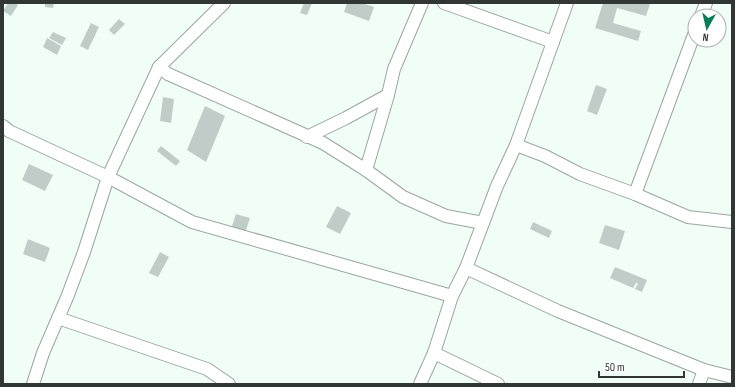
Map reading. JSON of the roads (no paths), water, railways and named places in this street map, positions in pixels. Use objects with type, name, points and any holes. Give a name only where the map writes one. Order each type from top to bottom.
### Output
[{"type":"street","points":[[34,384],[43,352],[68,295],[84,252],[108,178],[159,67],[224,3]]},
{"type":"street","points":[[366,170],[394,69],[422,3]]},
{"type":"street","points":[[444,3],[553,42]]},
{"type":"street","points":[[420,384],[434,353],[452,296],[466,268],[497,186],[516,145],[567,3]]},
{"type":"street","points":[[636,194],[689,48]]},
{"type":"street","points":[[159,67],[168,74],[323,143],[366,170],[403,198],[446,216],[483,223]]},
{"type":"street","points":[[307,136],[346,118],[388,95]]},
{"type":"street","points":[[3,126],[9,131],[108,178],[192,222],[452,296]]},
{"type":"street","points":[[516,145],[545,156],[580,174],[636,194],[688,217],[732,223]]},
{"type":"street","points":[[466,268],[558,310],[704,370],[732,377]]},
{"type":"street","points":[[58,318],[207,369],[229,384]]},
{"type":"street","points":[[434,353],[498,384]]},
{"type":"street","points":[[699,384],[704,370]]}]
